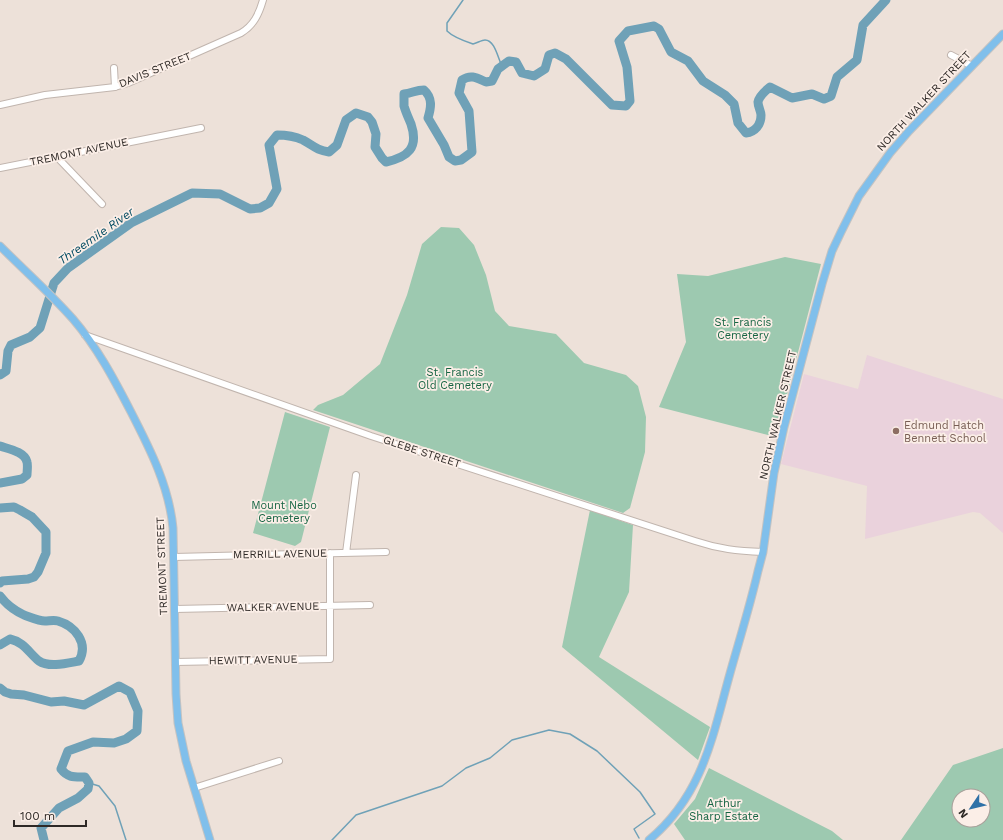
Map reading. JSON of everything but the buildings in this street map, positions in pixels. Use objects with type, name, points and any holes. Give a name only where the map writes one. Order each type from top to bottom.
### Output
[{"type":"main road","name":"NORTH WALKER STREET","points":[[649,840],[668,822],[684,803],[703,766],[711,744],[763,552],[774,473],[784,428],[832,251],[859,196],[886,158],[909,131],[1003,34]]},
{"type":"main road","name":"TREMONT STREET","points":[[0,246],[60,306],[99,354],[142,432],[162,478],[171,512],[174,557],[176,694],[179,728],[186,761],[210,840]]},
{"type":"street","name":"DAVIS STREET","points":[[0,105],[45,95],[115,87],[137,80],[241,33],[259,14],[263,0]]},
{"type":"street","points":[[951,55],[972,66]]},
{"type":"street","points":[[114,68],[115,87]]},
{"type":"street","name":"TREMONT AVENUE","points":[[0,168],[201,128]]},
{"type":"street","points":[[56,156],[102,204]]},
{"type":"street","name":"GLEBE STREET","points":[[85,335],[370,436],[695,541],[718,548],[735,551],[763,552]]},
{"type":"street","points":[[346,553],[356,475]]},
{"type":"street","name":"MERRILL AVENUE","points":[[174,557],[386,552]]},
{"type":"street","points":[[330,553],[330,606]]},
{"type":"street","name":"WALKER AVENUE","points":[[175,609],[370,605]]},
{"type":"street","name":"HEWITT AVENUE","points":[[175,662],[330,659],[330,606]]},
{"type":"street","points":[[194,788],[279,761]]},
{"type":"shaded area","name":"Edmund Hatch Bennett School","points":[[867,355],[1003,399],[1003,533],[980,513],[973,512],[865,539],[867,486],[781,464],[804,374],[858,389]]},
{"type":"green space","name":"St. Francis Old Cemetery","points":[[441,227],[459,228],[474,245],[486,275],[495,311],[509,326],[556,334],[584,363],[626,375],[638,386],[646,417],[645,452],[630,508],[623,513],[313,410],[318,405],[343,395],[380,364],[407,295],[422,244]]},
{"type":"green space","name":"St. Francis Cemetery","points":[[785,257],[821,264],[776,437],[659,407],[686,342],[677,274],[708,276]]},
{"type":"green space","name":"Mount Nebo Cemetery","points":[[285,412],[330,427],[301,542],[295,546],[253,533]]},
{"type":"green space","points":[[590,510],[633,525],[629,592],[599,657],[710,727],[698,760],[562,647]]},
{"type":"green space","points":[[1003,748],[1003,840],[901,840],[953,765]]},
{"type":"green space","name":"Arthur Sharp Estate","points":[[709,768],[832,831],[843,840],[685,840],[674,824],[695,799]]},
{"type":"waterway","points":[[463,0],[447,23],[447,31],[455,37],[473,44],[484,40],[488,41],[494,46],[502,66]]},
{"type":"waterway","name":"Threemile River","points":[[0,375],[6,371],[8,351],[11,345],[30,337],[40,328],[54,283],[68,268],[131,223],[192,193],[220,194],[250,209],[260,208],[269,203],[277,189],[269,145],[277,135],[303,140],[318,149],[329,152],[337,145],[346,120],[356,113],[368,117],[372,122],[376,134],[375,147],[382,158],[386,162],[394,160],[406,154],[410,150],[414,139],[411,124],[404,106],[404,94],[424,90],[429,96],[430,100],[428,118],[444,145],[449,157],[455,161],[461,160],[472,152],[469,111],[459,93],[462,80],[471,77],[486,82],[492,81],[498,69],[509,61],[516,62],[522,73],[534,76],[545,69],[549,55],[555,53],[566,59],[612,105],[626,106],[630,101],[627,67],[619,41],[628,31],[654,26],[659,29],[671,52],[688,61],[703,81],[725,95],[734,104],[738,123],[746,133],[755,130],[759,125],[761,115],[758,102],[762,94],[770,87],[792,98],[812,94],[824,99],[831,96],[837,77],[857,60],[863,25],[886,0]]},
{"type":"waterway","name":"Threemile River","points":[[0,446],[20,453],[27,462],[27,475],[22,479],[0,483]]},
{"type":"waterway","name":"Threemile River","points":[[0,508],[14,507],[20,510],[32,517],[46,532],[46,553],[38,572],[34,577],[28,579],[2,581],[0,583]]},
{"type":"waterway","name":"Threemile River","points":[[0,596],[11,607],[24,615],[37,620],[58,621],[70,627],[79,636],[82,654],[79,661],[53,665],[39,661],[23,645],[15,640],[10,639],[0,645]]},
{"type":"waterway","name":"Threemile River","points":[[0,688],[11,694],[24,695],[51,702],[64,701],[84,705],[119,686],[130,692],[138,711],[137,731],[126,739],[114,743],[93,742],[68,751],[61,769],[74,777],[85,777],[89,783],[88,789],[78,798],[59,808],[41,828],[44,840]]},
{"type":"waterway","points":[[332,840],[356,815],[442,786],[466,768],[490,758],[512,740],[549,730],[570,734],[597,751],[640,792],[655,814],[634,829],[639,838]]},
{"type":"waterway","points":[[89,783],[99,786],[115,806],[126,840]]},
{"type":"place","name":"Edmund Hatch Bennett School","points":[[896,431]]}]
